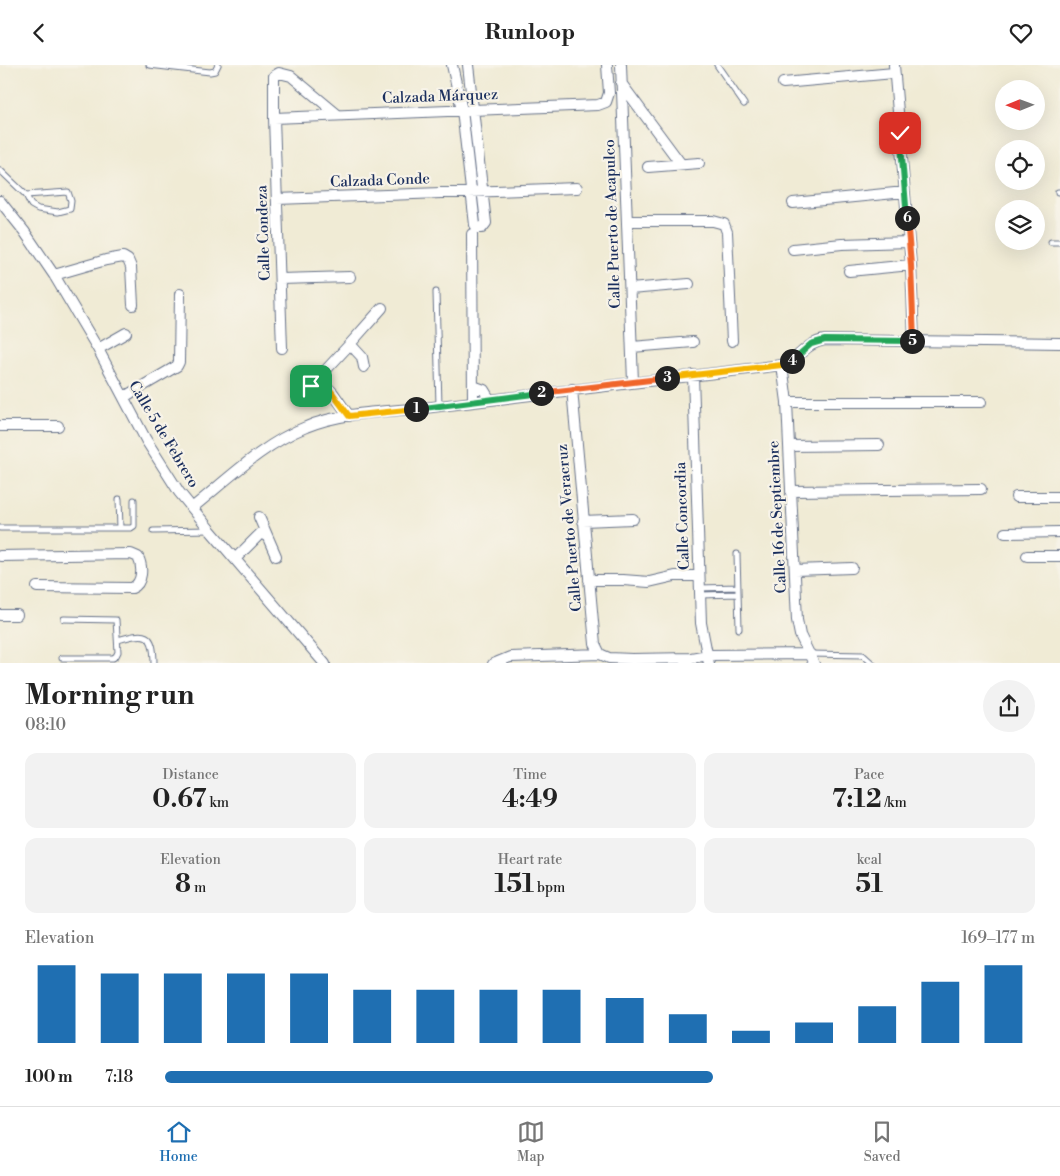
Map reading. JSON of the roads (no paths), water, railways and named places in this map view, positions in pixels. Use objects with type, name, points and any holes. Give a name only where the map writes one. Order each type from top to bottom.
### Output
[{"type":"street","points":[[452,65],[462,110],[475,225],[478,228],[482,228],[486,223],[484,191],[468,65]]},
{"type":"street","name":"Calzada Márquez","points":[[274,118],[598,105],[606,102],[609,96],[606,65]]},
{"type":"street","name":"Calle Puerto de Acapulco","points":[[621,65],[634,382]]},
{"type":"street","points":[[783,83],[894,69],[911,265],[914,341]]},
{"type":"street","name":"Calle Condeza","points":[[282,348],[272,79],[276,74],[287,73],[338,115]]},
{"type":"street","points":[[622,83],[681,164]]},
{"type":"street","points":[[648,167],[699,163]]},
{"type":"street","name":"Calzada Conde","points":[[277,199],[577,188]]},
{"type":"street","points":[[793,203],[904,192]]},
{"type":"street","name":"Calle 5 de Febrero","points":[[0,201],[24,231],[54,275],[98,349],[168,476],[210,530],[325,663]]},
{"type":"street","points":[[627,225],[656,222],[713,221],[724,224],[727,232],[732,341]]},
{"type":"street","points":[[472,234],[473,402]]},
{"type":"street","points":[[793,249],[842,244],[909,242]]},
{"type":"street","points":[[54,275],[118,257],[128,260],[131,267],[133,305]]},
{"type":"street","points":[[849,271],[911,265]]},
{"type":"street","points":[[280,279],[350,277]]},
{"type":"street","points":[[630,289],[689,284]]},
{"type":"street","points":[[124,397],[177,366],[179,361],[180,294]]},
{"type":"street","points":[[300,378],[308,386],[311,386],[382,308]]},
{"type":"street","points":[[98,349],[126,333]]},
{"type":"street","points":[[632,347],[693,341]]},
{"type":"street","points":[[192,507],[267,447],[280,439],[315,424],[349,416],[439,407],[572,389],[782,365],[792,361],[811,344],[819,341],[1060,343]]},
{"type":"street","points":[[350,345],[362,357],[364,367]]},
{"type":"street","name":"Calle 16 de Septiembre","points":[[782,365],[787,402],[799,629],[812,659]]},
{"type":"street","name":"Calle Concordia","points":[[694,375],[699,576],[702,631],[708,659]]},
{"type":"street","points":[[318,378],[328,387],[349,416]]},
{"type":"street","points":[[473,386],[484,390],[490,400]]},
{"type":"street","name":"Calle Puerto de Veracruz","points":[[572,389],[595,644],[606,659]]},
{"type":"street","points":[[787,402],[982,402]]},
{"type":"street","points":[[0,426],[58,426]]},
{"type":"street","points":[[789,446],[878,445]]},
{"type":"street","points":[[791,491],[981,489]]},
{"type":"street","points":[[1016,497],[1060,497]]},
{"type":"street","points":[[259,517],[276,556]]},
{"type":"street","points":[[584,521],[633,519]]},
{"type":"street","points":[[235,559],[264,530]]},
{"type":"street","points":[[1005,533],[1060,532]]},
{"type":"street","points":[[0,556],[130,554],[138,557],[140,561],[140,581],[138,585],[132,588],[36,587]]},
{"type":"street","points":[[1027,556],[1060,556]]},
{"type":"street","points":[[795,569],[852,568]]},
{"type":"street","points":[[589,580],[649,582],[675,576],[699,576]]},
{"type":"street","points":[[0,615],[17,615]]},
{"type":"street","points":[[493,663],[510,657],[812,659]]},
{"type":"lane","points":[[149,65],[210,72],[215,71],[218,65]]},
{"type":"lane","points":[[717,65],[744,104]]},
{"type":"lane","points":[[0,170],[26,195],[31,205],[38,209],[58,212],[70,209],[71,201],[68,193],[26,195]]},
{"type":"lane","points":[[1051,242],[1060,241]]},
{"type":"lane","points":[[436,292],[439,407]]},
{"type":"lane","points":[[119,499],[120,528]]},
{"type":"lane","points":[[0,528],[131,528],[134,526],[134,500]]},
{"type":"lane","points":[[153,531],[210,530]]},
{"type":"lane","points":[[737,554],[739,629]]},
{"type":"lane","points":[[700,592],[738,587]]},
{"type":"lane","points":[[700,592],[738,594]]},
{"type":"lane","points":[[62,658],[115,657],[118,652],[117,622],[115,619],[64,619]]},
{"type":"lane","points":[[118,640],[137,635],[148,638],[152,645],[154,663]]},
{"type":"lane","points":[[812,659],[863,655],[868,657],[873,663]]}]
